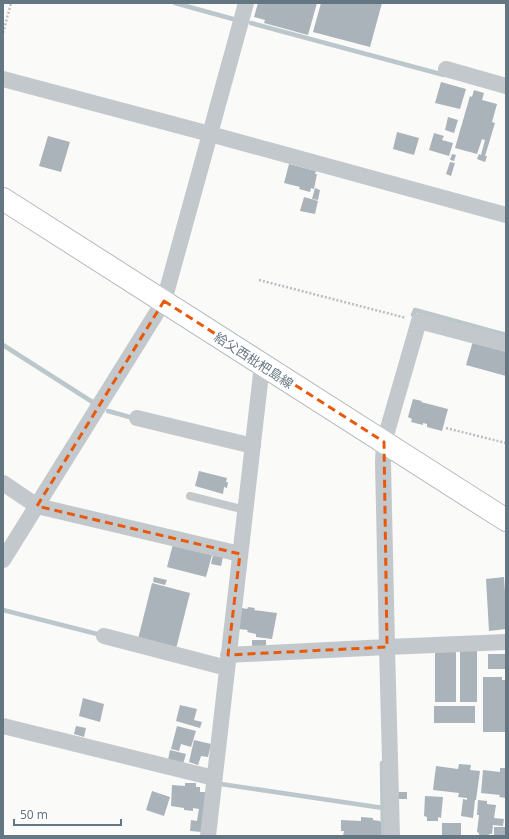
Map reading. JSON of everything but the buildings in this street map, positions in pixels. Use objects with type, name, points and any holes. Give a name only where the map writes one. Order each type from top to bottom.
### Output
[{"type":"main road","name":"給父西枇杷島線","points":[[3,199],[506,520]]},
{"type":"street","points":[[3,560],[38,506],[164,301],[246,3]]},
{"type":"street","points":[[446,69],[506,86]]},
{"type":"street","points":[[3,79],[506,215]]},
{"type":"street","points":[[392,836],[383,462],[384,442],[419,322],[506,344]]},
{"type":"street","points":[[208,836],[262,365]]},
{"type":"street","points":[[137,418],[253,446]]},
{"type":"street","points":[[3,484],[38,506],[240,554]]},
{"type":"street","points":[[104,636],[228,662],[387,647],[506,642]]},
{"type":"street","points":[[3,726],[214,778]]},
{"type":"lane","points":[[190,496],[245,510]]},
{"type":"path","points":[[3,33],[11,3]]},
{"type":"path","points":[[259,280],[419,322]]},
{"type":"path","points":[[446,428],[506,443]]},
{"type":"highlighted area","points":[[164,301],[384,442],[387,647],[228,655],[240,554],[37,506]]},
{"type":"waterway","points":[[175,3],[233,19]]},
{"type":"waterway","points":[[251,23],[444,75]]},
{"type":"waterway","points":[[413,315],[415,310],[506,335]]},
{"type":"waterway","points":[[3,345],[94,403]]},
{"type":"waterway","points":[[108,411],[133,418]]},
{"type":"waterway","points":[[3,610],[101,635]]},
{"type":"waterway","points":[[382,763],[383,836]]},
{"type":"waterway","points":[[221,784],[383,808]]}]
